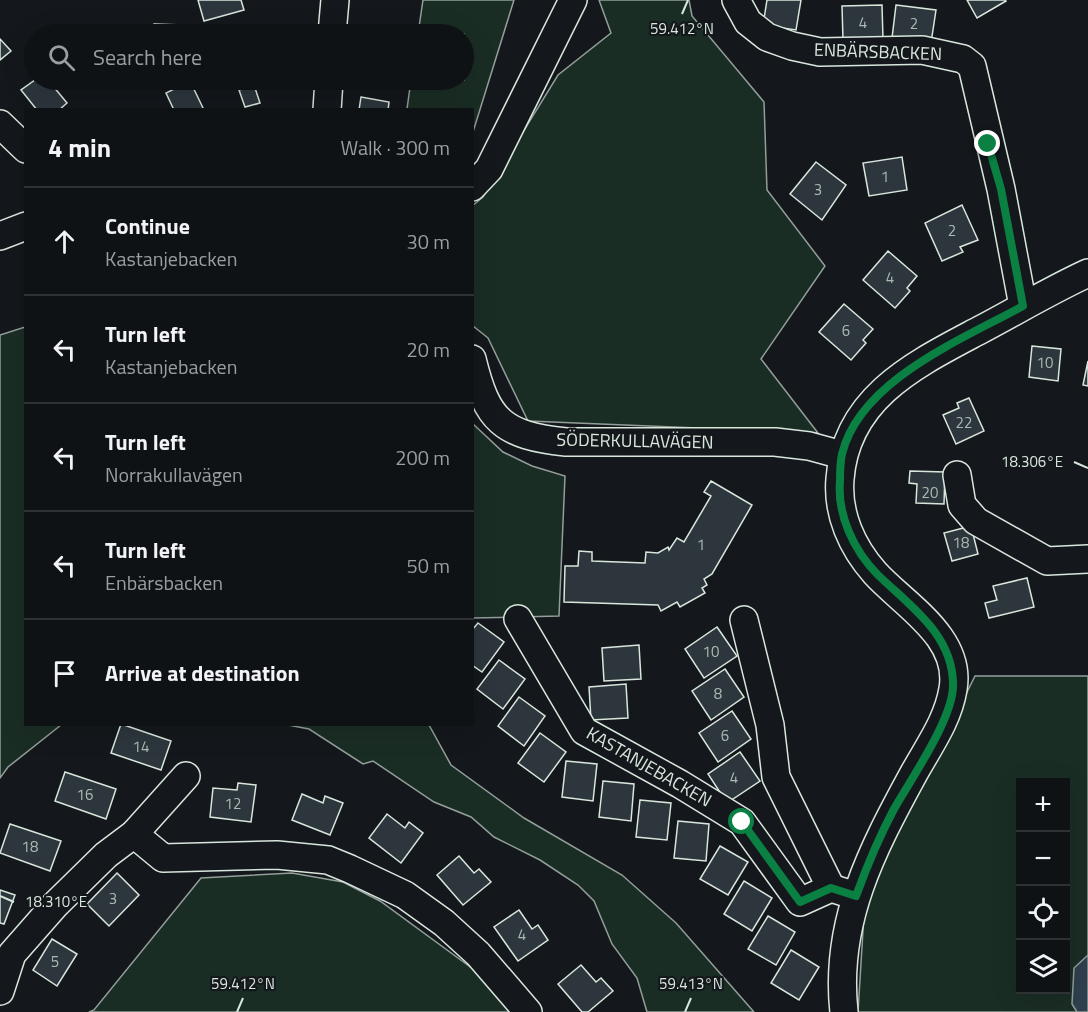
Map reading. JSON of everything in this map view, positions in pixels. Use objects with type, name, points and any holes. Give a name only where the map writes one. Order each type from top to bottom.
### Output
[{"type":"street","points":[[333,24],[335,0]]},
{"type":"street","points":[[474,185],[489,169],[573,0]]},
{"type":"street","name":"ENBÄRSBACKEN","points":[[736,0],[748,22],[767,37],[792,46],[820,52],[922,50],[963,59],[972,66],[1001,189],[1023,306]]},
{"type":"street","points":[[327,108],[328,90]]},
{"type":"street","points":[[0,124],[24,147]]},
{"type":"street","points":[[0,236],[24,227]]},
{"type":"street","points":[[843,892],[893,812],[947,714],[954,686],[952,665],[944,644],[926,620],[875,573],[858,549],[846,525],[838,497],[842,455],[848,438],[862,416],[885,389],[926,357],[1088,273]]},
{"type":"street","name":"SÖDERKULLAVÄGEN","points":[[474,366],[486,406],[499,420],[519,432],[543,440],[566,442],[775,442],[809,446],[842,455]]},
{"type":"street","points":[[957,476],[962,506],[976,521],[1047,561],[1088,559]]},
{"type":"street","name":"KASTANJEBACKEN","points":[[518,619],[584,731],[680,784],[742,822],[800,902],[843,892]]},
{"type":"street","points":[[744,620],[770,725],[776,777],[843,892],[841,985],[844,1012]]},
{"type":"street","points":[[0,991],[12,954],[89,871],[134,834],[186,776]]},
{"type":"street","points":[[134,834],[148,848],[164,858],[277,855],[328,860],[350,868],[405,895],[444,923],[478,954],[528,1012]]},
{"type":"green space","points":[[423,0],[514,0],[474,129],[474,108],[407,108],[410,90],[474,90],[474,24],[419,24]]},
{"type":"green space","points":[[599,0],[689,0],[692,16],[764,102],[767,190],[825,266],[761,359],[818,433],[528,421],[488,338],[474,327],[474,204],[483,197],[558,75],[611,33]]},
{"type":"green space","points":[[24,327],[24,726],[60,726],[8,767],[0,778],[0,335]]},
{"type":"green space","points":[[474,425],[503,452],[532,466],[565,476],[559,616],[474,618]]},
{"type":"green space","points":[[975,676],[1088,676],[1088,1012],[858,1012],[865,898]]},
{"type":"green space","points":[[293,726],[430,726],[451,765],[524,818],[622,875],[676,923],[754,1012],[647,1012],[637,978],[612,944],[594,901],[578,885],[540,860],[494,837],[471,817],[434,802],[373,761],[363,764],[309,729]]},
{"type":"green space","points":[[292,873],[343,882],[380,901],[473,969],[514,1012],[89,1012],[94,1010],[201,878]]},
{"type":"water","points":[[1088,955],[1088,1012],[1077,1012],[1072,1004],[1074,968]]},
{"type":"building","points":[[198,0],[241,0],[244,10],[204,21]]},
{"type":"building","points":[[767,0],[801,0],[796,30],[763,25]]},
{"type":"building","points":[[967,0],[1005,0],[1006,1],[977,18]]},
{"type":"building","points":[[882,5],[883,39],[843,40],[842,6]]},
{"type":"building","points":[[896,5],[936,10],[931,43],[892,38]]},
{"type":"building","points":[[0,39],[11,51],[0,60]]},
{"type":"building","points":[[24,88],[24,90],[56,90],[67,103],[61,108],[35,108],[21,90]]},
{"type":"building","points":[[172,90],[194,90],[203,108],[173,108],[166,93]]},
{"type":"building","points":[[239,90],[256,90],[260,103],[245,107]]},
{"type":"building","points":[[361,97],[389,102],[388,108],[359,108]]},
{"type":"building","points":[[902,157],[907,190],[869,196],[863,163]]},
{"type":"building","points":[[816,162],[846,185],[822,220],[790,194]]},
{"type":"building","points":[[962,205],[978,240],[960,247],[963,252],[942,261],[925,223]]},
{"type":"building","points":[[888,251],[917,276],[907,288],[910,291],[895,308],[863,280]]},
{"type":"building","points":[[844,304],[873,329],[863,340],[866,343],[851,360],[819,332]]},
{"type":"building","points":[[1032,346],[1061,349],[1058,381],[1029,377]]},
{"type":"building","points":[[1088,361],[1088,386],[1083,385]]},
{"type":"building","points":[[969,398],[984,431],[956,444],[943,415],[959,408],[957,403]]},
{"type":"building","points":[[910,471],[945,472],[944,504],[916,503],[917,484],[909,483]]},
{"type":"building","points":[[711,481],[752,505],[712,574],[704,579],[707,585],[702,588],[705,593],[680,607],[677,602],[661,611],[658,605],[564,602],[565,566],[578,566],[579,551],[592,552],[592,561],[645,563],[646,552],[658,553],[668,547],[669,550],[677,538],[684,542],[711,496],[704,492]]},
{"type":"building","points":[[971,526],[978,554],[952,561],[944,533]]},
{"type":"building","points":[[1027,578],[1034,607],[989,618],[985,603],[997,600],[993,586]]},
{"type":"building","points":[[478,623],[504,642],[482,672],[474,666],[474,628]]},
{"type":"building","points":[[717,627],[737,656],[704,678],[685,649]]},
{"type":"building","points":[[639,645],[641,679],[604,681],[602,648]]},
{"type":"building","points":[[499,660],[525,679],[503,709],[477,689]]},
{"type":"building","points":[[725,669],[744,697],[711,720],[692,691]]},
{"type":"building","points":[[626,684],[628,718],[591,720],[589,687]]},
{"type":"building","points":[[519,697],[545,716],[524,746],[498,726]]},
{"type":"building","points":[[732,711],[751,739],[718,762],[699,733]]},
{"type":"building","points":[[120,726],[127,726],[171,741],[161,770],[111,753]]},
{"type":"building","points":[[540,733],[566,752],[544,782],[518,763]]},
{"type":"building","points":[[740,752],[760,781],[727,803],[708,774]]},
{"type":"building","points":[[566,761],[597,764],[593,801],[562,797]]},
{"type":"building","points":[[65,772],[116,789],[106,819],[55,801]]},
{"type":"building","points":[[603,781],[634,784],[631,821],[599,817]]},
{"type":"building","points":[[238,783],[256,785],[251,822],[210,817],[213,788],[237,790]]},
{"type":"building","points":[[302,794],[323,803],[325,796],[343,803],[330,835],[292,820]]},
{"type":"building","points":[[640,800],[671,803],[667,840],[636,837]]},
{"type":"building","points":[[387,814],[405,828],[409,822],[423,833],[401,863],[369,838]]},
{"type":"building","points":[[678,821],[709,824],[706,861],[674,858]]},
{"type":"building","points":[[10,824],[61,841],[50,871],[0,853]]},
{"type":"building","points":[[720,846],[748,862],[728,895],[700,879]]},
{"type":"building","points":[[459,856],[474,873],[479,869],[491,882],[463,905],[437,875]]},
{"type":"building","points":[[117,873],[139,895],[109,926],[87,904]]},
{"type":"building","points":[[744,881],[772,898],[752,931],[724,914]]},
{"type":"building","points":[[0,890],[15,895],[4,924],[0,923]]},
{"type":"building","points":[[519,910],[532,929],[538,925],[548,940],[518,961],[494,927]]},
{"type":"building","points":[[768,916],[795,932],[776,965],[748,949]]},
{"type":"building","points":[[52,939],[77,954],[57,986],[33,970]]},
{"type":"building","points":[[791,950],[819,967],[799,1000],[771,983]]},
{"type":"building","points":[[581,965],[596,982],[601,978],[613,991],[588,1012],[582,1012],[558,984]]},
{"type":"route","points":[[742,822],[800,902],[831,888],[856,896],[893,812],[947,714],[954,686],[952,665],[944,644],[926,620],[875,573],[858,549],[846,525],[838,497],[842,455],[848,438],[862,416],[885,389],[926,357],[1023,306],[1001,189],[988,144]]}]
